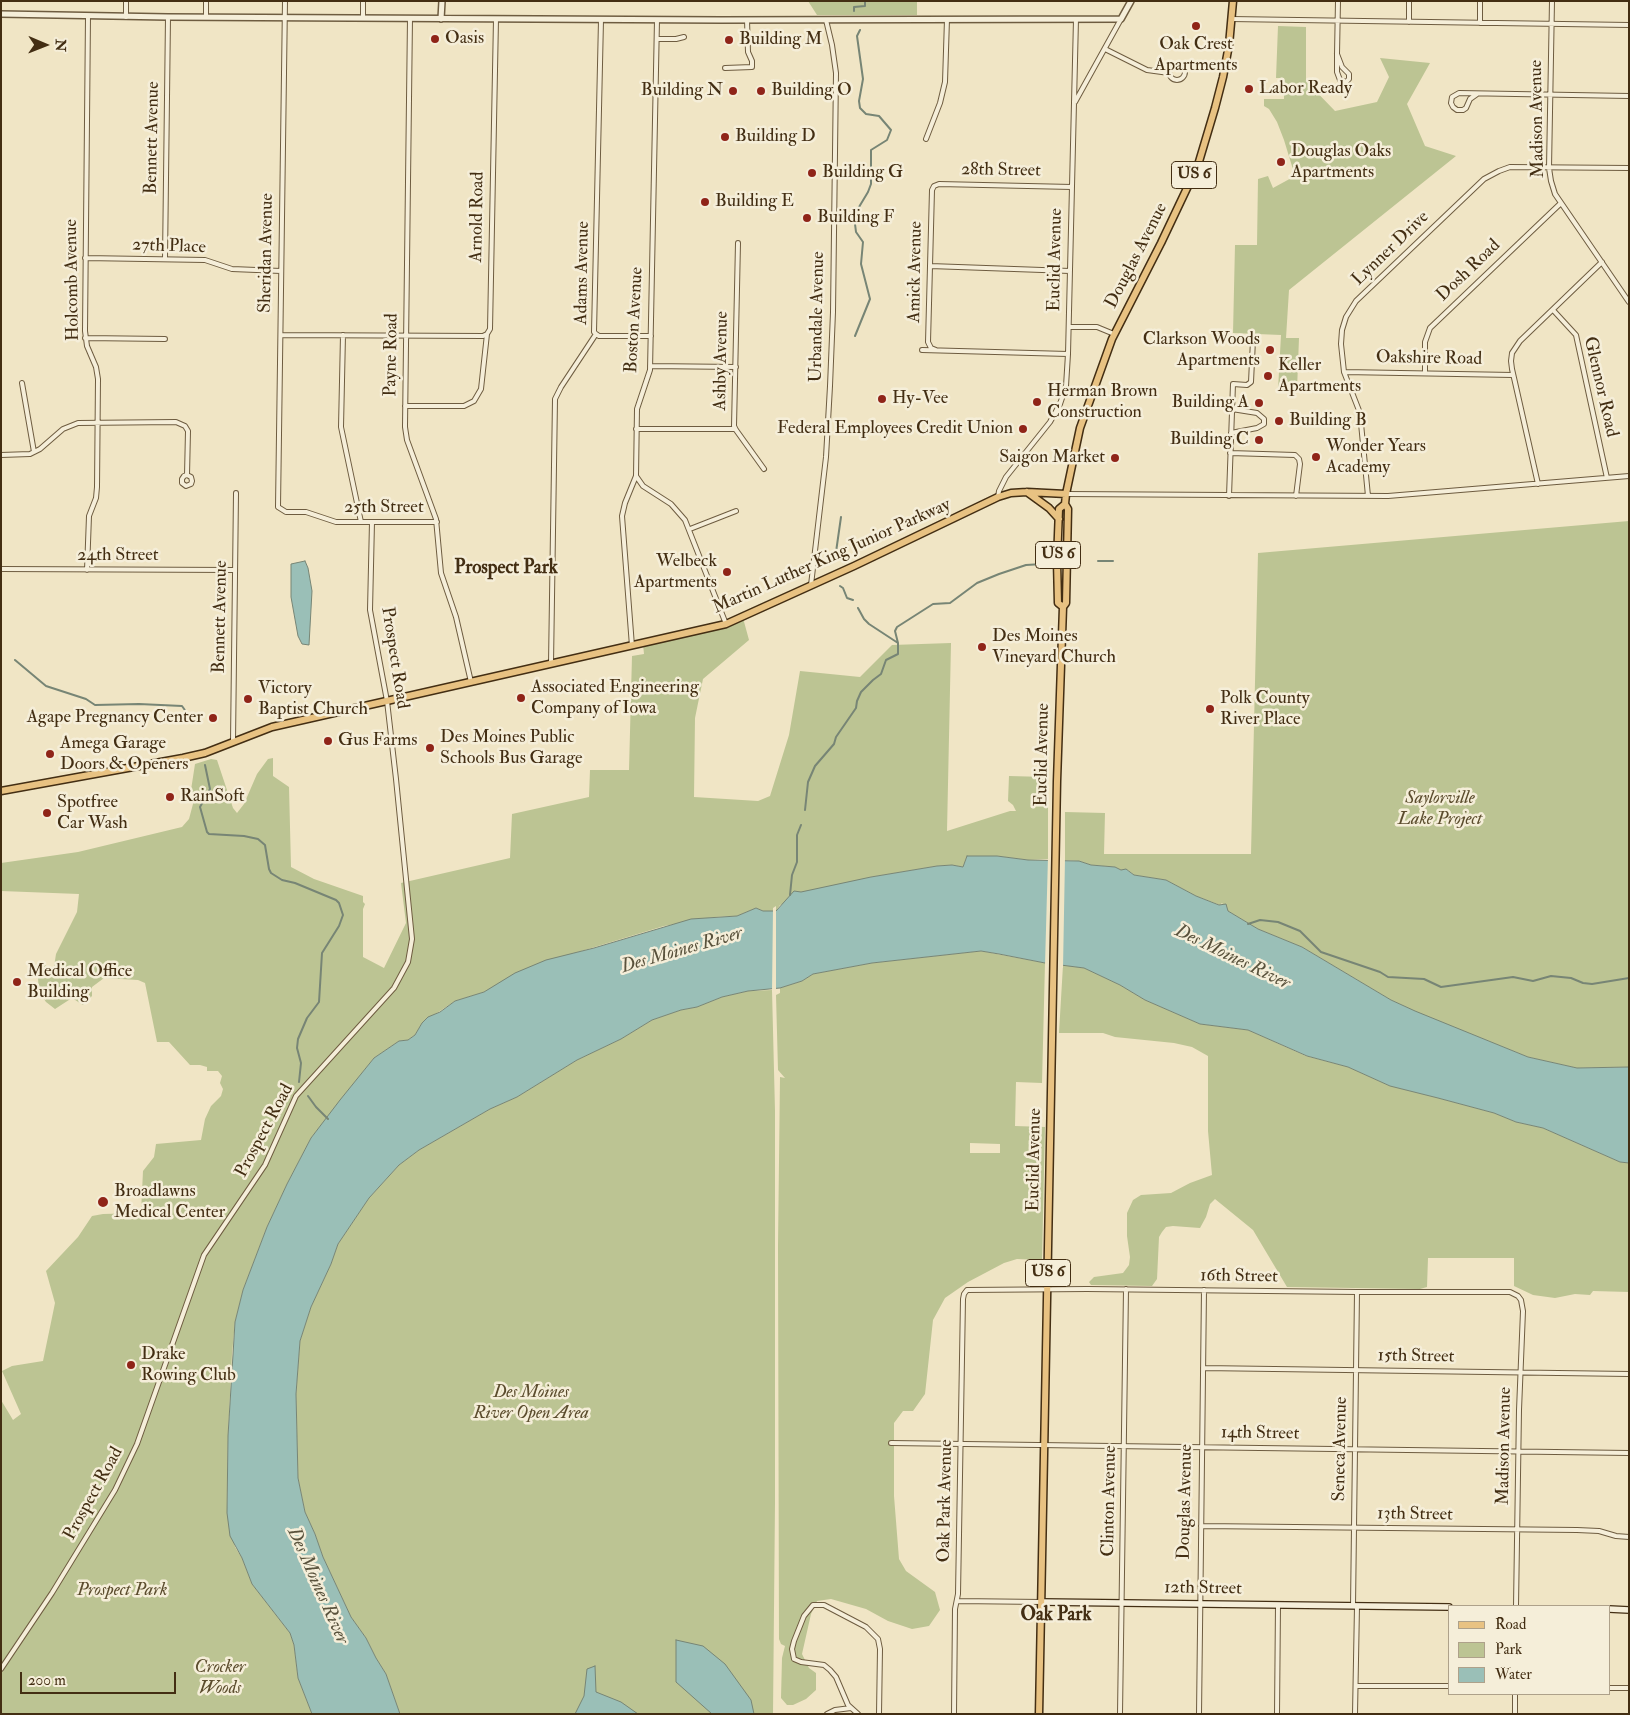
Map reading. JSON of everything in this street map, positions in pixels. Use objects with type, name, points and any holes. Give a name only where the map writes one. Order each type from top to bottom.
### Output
[{"type":"main road","name":"Douglas Avenue","points":[[1066,494],[1080,428],[1098,372],[1114,334],[1161,243],[1198,165],[1221,85],[1233,1]]},
{"type":"main road","name":"Martin Luther King Junior Parkway","points":[[1,791],[205,753],[272,727],[726,624],[743,618],[998,497],[1011,493],[1027,492],[1066,494]]},
{"type":"main road","points":[[1027,492],[1049,508],[1059,519]]},
{"type":"main road","name":"Euclid Avenue","points":[[1039,1714],[1059,717],[1063,607],[1066,603],[1068,509],[1065,504],[1066,494]]},
{"type":"main road","name":"Euclid Avenue","points":[[1063,607],[1058,603],[1057,561],[1059,509],[1065,504]]},
{"type":"main road","name":"12th Street","points":[[1042,1602],[1448,1607]]},
{"type":"main road","points":[[1610,1609],[1629,1610]]},
{"type":"street","points":[[126,1],[126,16]]},
{"type":"street","points":[[206,1],[206,17]]},
{"type":"street","name":"Sheridan Avenue","points":[[278,504],[285,1]]},
{"type":"street","points":[[363,1],[363,18]]},
{"type":"street","points":[[441,19],[442,1]]},
{"type":"street","name":"Euclid Avenue","points":[[1074,104],[1131,1]]},
{"type":"street","points":[[1337,54],[1340,65],[1349,74],[1350,79],[1346,82],[1341,82],[1338,77],[1337,54],[1337,21],[1338,1]]},
{"type":"street","points":[[1409,1],[1409,22]]},
{"type":"street","points":[[1480,1],[1480,23]]},
{"type":"street","name":"Madison Avenue","points":[[1552,1],[1549,168],[1551,181],[1555,194],[1629,302]]},
{"type":"street","points":[[1,14],[601,20],[1121,19]]},
{"type":"street","name":"Holcomb Avenue","points":[[87,570],[89,516],[96,498],[97,487],[98,422],[98,379],[96,367],[85,338],[88,16]]},
{"type":"street","name":"Bennett Avenue","points":[[166,259],[168,17]]},
{"type":"street","name":"Payne Road","points":[[410,18],[405,427],[407,440],[434,510],[437,522],[441,572],[456,617],[471,682]]},
{"type":"street","name":"Arnold Road","points":[[405,406],[464,406],[474,401],[481,389],[487,334],[490,329],[496,19]]},
{"type":"street","name":"Euclid Avenue","points":[[998,497],[999,490],[1006,477],[1055,414],[1066,386],[1076,19]]},
{"type":"street","points":[[1231,19],[1629,25]]},
{"type":"street","name":"Adams Avenue","points":[[551,664],[556,399],[561,387],[596,334],[594,332],[601,20]]},
{"type":"street","name":"Boston Avenue","points":[[632,646],[622,516],[636,476],[637,409],[650,366],[657,20]]},
{"type":"street","points":[[726,68],[752,67],[752,61],[748,52],[747,20]]},
{"type":"street","name":"Urbandale Avenue","points":[[811,585],[826,457],[832,322],[836,83],[832,45],[826,20]]},
{"type":"street","points":[[926,139],[940,103],[945,82],[947,20]]},
{"type":"street","points":[[657,40],[684,37]]},
{"type":"street","points":[[1105,49],[1147,70],[1169,72]]},
{"type":"street","points":[[1175,64],[1182,66],[1184,70],[1182,77],[1177,80],[1172,78],[1169,72],[1175,64]]},
{"type":"street","points":[[1477,94],[1470,99],[1463,110],[1457,110],[1453,107],[1451,100],[1456,94],[1477,94],[1629,96]]},
{"type":"street","name":"Lynner Drive","points":[[1368,496],[1360,414],[1344,372],[1341,344],[1342,330],[1349,311],[1362,295],[1489,176],[1510,167],[1629,168]]},
{"type":"street","name":"28th Street","points":[[932,190],[934,186],[939,184],[1072,187]]},
{"type":"street","name":"Amick Avenue","points":[[932,190],[928,342],[931,348],[936,350]]},
{"type":"street","name":"Dosh Road","points":[[1425,373],[1425,342],[1430,328],[1561,203]]},
{"type":"street","name":"Ashby Avenue","points":[[738,243],[735,429],[764,469]]},
{"type":"street","name":"27th Place","points":[[85,258],[205,260],[232,268],[281,271]]},
{"type":"street","points":[[1538,484],[1513,375],[1512,352],[1516,345],[1602,262]]},
{"type":"street","points":[[930,266],[1070,271]]},
{"type":"street","name":"Glennor Road","points":[[1553,310],[1576,335],[1607,478]]},
{"type":"street","points":[[1069,327],[1096,327],[1114,334]]},
{"type":"street","points":[[280,335],[483,336],[487,334]]},
{"type":"street","points":[[596,334],[599,336],[651,336]]},
{"type":"street","points":[[343,335],[341,427],[361,522]]},
{"type":"street","points":[[85,338],[166,339]]},
{"type":"street","points":[[1229,496],[1233,384],[1247,384],[1250,382],[1253,340]]},
{"type":"street","points":[[922,350],[1068,354]]},
{"type":"street","points":[[650,366],[736,367]]},
{"type":"street","name":"Oakshire Road","points":[[1344,372],[1513,375]]},
{"type":"street","points":[[22,384],[34,452]]},
{"type":"street","points":[[1231,432],[1257,428],[1264,424],[1264,419],[1257,413],[1232,409]]},
{"type":"street","points":[[1,455],[20,455],[34,452],[70,426],[78,423],[176,422],[185,426],[188,431],[188,475]]},
{"type":"street","points":[[636,429],[735,429]]},
{"type":"street","points":[[1230,453],[1295,455],[1299,459],[1300,464],[1296,496]]},
{"type":"street","points":[[636,476],[643,486],[679,511],[690,529],[726,624]]},
{"type":"street","name":"Martin Luther King Junior Parkway","points":[[1066,494],[1368,496],[1421,494],[1629,476]]},
{"type":"street","name":"Bennett Avenue","points":[[233,741],[236,493]]},
{"type":"street","name":"25th Street","points":[[278,504],[280,510],[286,512],[306,512],[336,522],[437,522]]},
{"type":"street","points":[[690,529],[736,510]]},
{"type":"street","name":"Prospect Road","points":[[1,1670],[52,1593],[115,1490],[137,1444],[204,1255],[265,1165],[296,1096],[394,988],[408,962],[412,939],[387,701],[370,610],[372,522]]},
{"type":"street","name":"24th Street","points":[[1,569],[235,570]]},
{"type":"street","name":"16th Street","points":[[967,1290],[1126,1289],[1510,1292]]},
{"type":"street","name":"Clinton Avenue","points":[[1120,1714],[1126,1289]]},
{"type":"street","name":"Oak Park Avenue","points":[[954,1714],[963,1299],[967,1290]]},
{"type":"street","name":"Douglas Avenue","points":[[1199,1714],[1204,1290]]},
{"type":"street","name":"Seneca Avenue","points":[[1355,1714],[1354,1528],[1357,1292]]},
{"type":"street","name":"Madison Avenue","points":[[1510,1292],[1518,1296],[1523,1305],[1516,1605]]},
{"type":"street","name":"15th Street","points":[[1203,1368],[1629,1374]]},
{"type":"street","name":"14th Street","points":[[891,1443],[1629,1453]]},
{"type":"street","name":"13th Street","points":[[1201,1526],[1599,1531],[1616,1536],[1629,1537]]},
{"type":"street","name":"12th Street","points":[[957,1601],[1042,1602]]},
{"type":"street","points":[[858,1714],[845,1699],[836,1677],[830,1670],[824,1665],[801,1662],[794,1659],[792,1649],[804,1616],[810,1608],[817,1604],[866,1627],[875,1634],[880,1649],[879,1714]]},
{"type":"street","points":[[1277,1714],[1278,1605]]},
{"type":"street","points":[[1356,1686],[1448,1686]]},
{"type":"street","points":[[1610,1688],[1629,1688]]},
{"type":"street","points":[[1515,1695],[1515,1714]]},
{"type":"street","points":[[827,1714],[835,1710],[852,1708]]},
{"type":"green space","points":[[808,1],[917,1],[917,15],[817,15]]},
{"type":"green space","points":[[1278,26],[1306,27],[1306,81],[1335,111],[1377,102],[1389,77],[1380,58],[1430,63],[1407,104],[1425,146],[1456,156],[1289,290],[1286,338],[1299,338],[1297,390],[1278,390],[1281,335],[1233,333],[1235,245],[1257,245],[1258,179],[1268,176],[1273,188],[1295,176],[1277,122],[1269,109],[1264,106],[1264,99],[1284,99],[1284,78],[1276,78]]},
{"type":"green space","name":"Saylorville Lake Project","points":[[1629,521],[1629,1067],[1577,1068],[1528,1057],[1391,1000],[1302,947],[1258,929],[1228,911],[1222,903],[1220,905],[1196,896],[1166,880],[1134,875],[1128,870],[1121,870],[1115,867],[1065,860],[1065,812],[1105,813],[1104,854],[1251,854],[1258,553]]},
{"type":"green space","name":"Prospect Park","points":[[743,618],[749,640],[703,679],[695,718],[694,797],[758,801],[770,796],[789,735],[800,671],[860,677],[892,645],[951,643],[947,831],[1010,811],[1016,811],[1008,801],[1009,776],[1046,777],[1048,780],[1048,859],[1028,860],[997,856],[967,856],[963,867],[952,865],[937,866],[871,877],[780,905],[776,911],[763,911],[756,908],[737,916],[715,917],[664,926],[575,953],[484,992],[455,1001],[422,1023],[415,1035],[408,1040],[399,1041],[374,1058],[311,1138],[267,1227],[243,1290],[235,1322],[228,1436],[227,1501],[235,1547],[242,1558],[252,1584],[290,1633],[294,1645],[298,1678],[312,1714],[1,1714],[1,1400],[13,1420],[21,1414],[2,1371],[12,1366],[43,1361],[55,1303],[46,1271],[78,1237],[92,1216],[141,1213],[143,1171],[154,1157],[156,1144],[201,1140],[205,1119],[211,1106],[221,1096],[223,1089],[220,1083],[222,1076],[218,1071],[207,1071],[207,1067],[190,1065],[169,1042],[157,1042],[145,983],[138,980],[104,978],[92,987],[92,996],[83,1005],[72,998],[55,1009],[46,1002],[39,992],[37,964],[39,961],[48,967],[54,967],[56,954],[77,912],[79,894],[1,891],[1,863],[78,852],[182,827],[189,819],[193,804],[191,790],[195,764],[211,759],[217,760],[233,808],[237,813],[244,804],[257,774],[268,759],[273,758],[273,776],[289,787],[291,867],[314,879],[363,896],[365,904],[363,909],[363,957],[384,968],[406,923],[401,883],[510,858],[512,814],[589,797],[590,770],[629,770],[632,656],[644,654],[643,644]]},
{"type":"green space","points":[[981,951],[1045,963],[1042,1083],[1016,1082],[1015,1126],[1045,1127],[1042,1260],[1017,1259],[1004,1263],[968,1282],[945,1298],[933,1320],[925,1394],[913,1411],[903,1411],[894,1423],[894,1496],[899,1559],[906,1571],[935,1592],[940,1610],[929,1626],[912,1629],[888,1621],[866,1609],[831,1599],[817,1601],[811,1614],[802,1654],[809,1668],[816,1673],[816,1690],[806,1699],[793,1705],[787,1705],[781,1698],[782,1658],[785,1646],[781,1644],[779,1639],[778,1246],[780,1077],[785,1078],[778,1070],[776,995],[780,993],[780,988],[802,981],[813,974],[872,963]],"holes":[[[970,1143],[1000,1144],[1000,1153],[970,1153]]]},
{"type":"green space","points":[[1063,965],[1084,968],[1120,985],[1145,1000],[1200,1024],[1248,1030],[1306,1056],[1348,1067],[1390,1086],[1543,1128],[1620,1162],[1629,1163],[1629,1292],[1593,1291],[1590,1295],[1575,1294],[1555,1298],[1533,1295],[1514,1286],[1514,1258],[1428,1258],[1427,1287],[1420,1289],[1287,1287],[1253,1230],[1215,1199],[1210,1204],[1200,1228],[1173,1226],[1166,1227],[1162,1232],[1159,1237],[1157,1279],[1152,1286],[1091,1285],[1089,1282],[1094,1277],[1123,1273],[1129,1265],[1127,1213],[1133,1200],[1141,1195],[1171,1193],[1190,1183],[1212,1175],[1208,1131],[1208,1056],[1192,1047],[1174,1043],[1115,1037],[1103,1033],[1059,1033]]},
{"type":"green space","name":"Des Moines River Open Area","points":[[772,990],[775,1111],[773,1714],[400,1714],[386,1674],[366,1638],[351,1617],[323,1557],[305,1512],[298,1478],[296,1394],[300,1341],[311,1307],[338,1244],[369,1198],[399,1165],[419,1150],[490,1109],[517,1097],[577,1060],[621,1039],[652,1020],[681,1010],[697,1007],[722,997],[748,991]]},
{"type":"water","points":[[305,561],[312,591],[309,645],[302,644],[298,636],[291,597],[291,564]]},
{"type":"water","name":"Des Moines River","points":[[967,856],[1079,861],[1091,865],[1115,867],[1121,870],[1126,869],[1134,875],[1166,880],[1196,896],[1219,905],[1226,904],[1228,911],[1258,929],[1302,947],[1391,1000],[1528,1057],[1577,1068],[1629,1067],[1629,1163],[1620,1162],[1543,1128],[1390,1086],[1348,1067],[1307,1056],[1248,1030],[1200,1024],[1145,1000],[1120,985],[1084,968],[981,951],[872,963],[813,974],[802,981],[780,988],[748,991],[722,997],[697,1007],[681,1010],[652,1020],[621,1039],[577,1060],[517,1097],[490,1109],[419,1150],[399,1165],[369,1198],[338,1244],[311,1307],[300,1341],[296,1394],[298,1478],[305,1512],[323,1557],[351,1617],[366,1638],[386,1674],[400,1714],[312,1714],[298,1678],[294,1645],[290,1633],[252,1584],[242,1558],[230,1536],[227,1513],[228,1436],[235,1322],[243,1290],[267,1227],[287,1184],[311,1138],[340,1100],[374,1058],[399,1041],[408,1040],[415,1035],[428,1017],[440,1012],[455,1001],[484,992],[515,973],[546,960],[594,948],[691,919],[737,916],[756,908],[763,911],[776,911],[794,891],[801,892],[871,877],[937,866],[952,865],[963,867]]},
{"type":"water","points":[[676,1640],[703,1646],[725,1664],[751,1700],[754,1714],[712,1714],[676,1682]]},
{"type":"water","points":[[595,1666],[596,1692],[621,1702],[638,1714],[575,1714],[584,1696],[587,1669]]},
{"type":"pier","points":[[1048,857],[1065,858],[1063,968],[1045,965]]},
{"type":"pier","points":[[776,906],[776,992],[772,992],[773,908]]},
{"type":"waterway","points":[[854,11],[854,7],[865,6],[865,1]]},
{"type":"waterway","points":[[855,336],[870,299],[861,264],[863,242],[856,232],[856,212],[871,184],[871,150],[887,140],[891,130],[879,116],[866,114],[860,108],[859,101],[863,79],[857,36],[860,30]]},
{"type":"waterway","points":[[836,552],[841,517]]},
{"type":"waterway","points":[[1098,561],[1113,561]]},
{"type":"waterway","points":[[898,643],[895,631],[897,627],[933,604],[950,603],[977,583],[999,574],[1026,565],[1043,564]]},
{"type":"waterway","points":[[840,586],[843,588],[847,598],[853,600]]},
{"type":"waterway","points":[[805,810],[808,782],[815,766],[834,744],[836,737],[856,708],[861,692],[881,674],[886,660],[898,654],[898,643],[869,624],[858,608]]},
{"type":"waterway","points":[[15,660],[46,686],[86,699],[95,705],[139,704],[182,706],[192,720]]},
{"type":"waterway","points":[[205,765],[210,789],[200,807],[207,832],[209,834],[244,836],[258,839],[265,845],[271,873],[282,880],[295,883],[336,900],[343,915],[339,926],[322,953],[319,1002],[307,1018],[298,1039],[297,1048],[301,1063],[299,1082]]},
{"type":"waterway","points":[[790,895],[792,875],[797,862],[797,835],[801,825]]},
{"type":"waterway","points":[[1248,924],[1260,920],[1278,922],[1300,931],[1321,952],[1380,972],[1388,977],[1424,979],[1441,987],[1513,977],[1533,981],[1551,976],[1571,978],[1583,983],[1592,984],[1629,978]]},
{"type":"waterway","points":[[308,1096],[328,1119]]},
{"type":"place","name":"Oak Crest Apartments","points":[[1196,26]]},
{"type":"place","name":"Oasis","points":[[435,39]]},
{"type":"place","name":"Building M","points":[[729,40]]},
{"type":"place","name":"Labor Ready","points":[[1249,89]]},
{"type":"place","name":"Building N","points":[[733,91]]},
{"type":"place","name":"Building O","points":[[761,91]]},
{"type":"place","name":"Building D","points":[[725,137]]},
{"type":"place","name":"Douglas Oaks Apartments","points":[[1281,162]]},
{"type":"place","name":"Building G","points":[[812,173]]},
{"type":"place","name":"Building E","points":[[705,202]]},
{"type":"place","name":"Building F","points":[[807,218]]},
{"type":"place","name":"Clarkson Woods Apartments","points":[[1270,350]]},
{"type":"place","name":"Keller Apartments","points":[[1268,376]]},
{"type":"place","name":"Hy-Vee","points":[[882,399]]},
{"type":"place","name":"Herman Brown Construction","points":[[1037,402]]},
{"type":"place","name":"Building A","points":[[1259,403]]},
{"type":"place","name":"Building B","points":[[1279,421]]},
{"type":"place","name":"Federal Employees Credit Union","points":[[1023,429]]},
{"type":"place","name":"Building C","points":[[1259,440]]},
{"type":"place","name":"Wonder Years Academy","points":[[1316,457]]},
{"type":"place","name":"Saigon Market","points":[[1115,458]]},
{"type":"place","name":"Welbeck Apartments","points":[[727,572]]},
{"type":"place","name":"Des Moines Vineyard Church","points":[[982,647]]},
{"type":"place","name":"Associated Engineering Company of Iowa","points":[[521,698]]},
{"type":"place","name":"Victory Baptist Church","points":[[248,699]]},
{"type":"place","name":"Polk County River Place","points":[[1210,709]]},
{"type":"place","name":"Agape Pregnancy Center","points":[[213,718]]},
{"type":"place","name":"Gus Farms","points":[[328,741]]},
{"type":"place","name":"Des Moines Public Schools Bus Garage","points":[[430,748]]},
{"type":"place","name":"Amega Garage Doors & Openers","points":[[50,754]]},
{"type":"place","name":"RainSoft","points":[[170,797]]},
{"type":"place","name":"Spotfree Car Wash","points":[[47,813]]},
{"type":"place","name":"Medical Office Building","points":[[17,982]]},
{"type":"place","name":"Broadlawns Medical Center","points":[[103,1202]]},
{"type":"place","name":"Drake Rowing Club","points":[[131,1365]]},
{"type":"district","name":"Prospect Park","points":[[506,569]]},
{"type":"district","name":"Oak Park","points":[[1056,1616]]},
{"type":"park label","name":"Crocker Woods","points":[[220,1678]]}]
